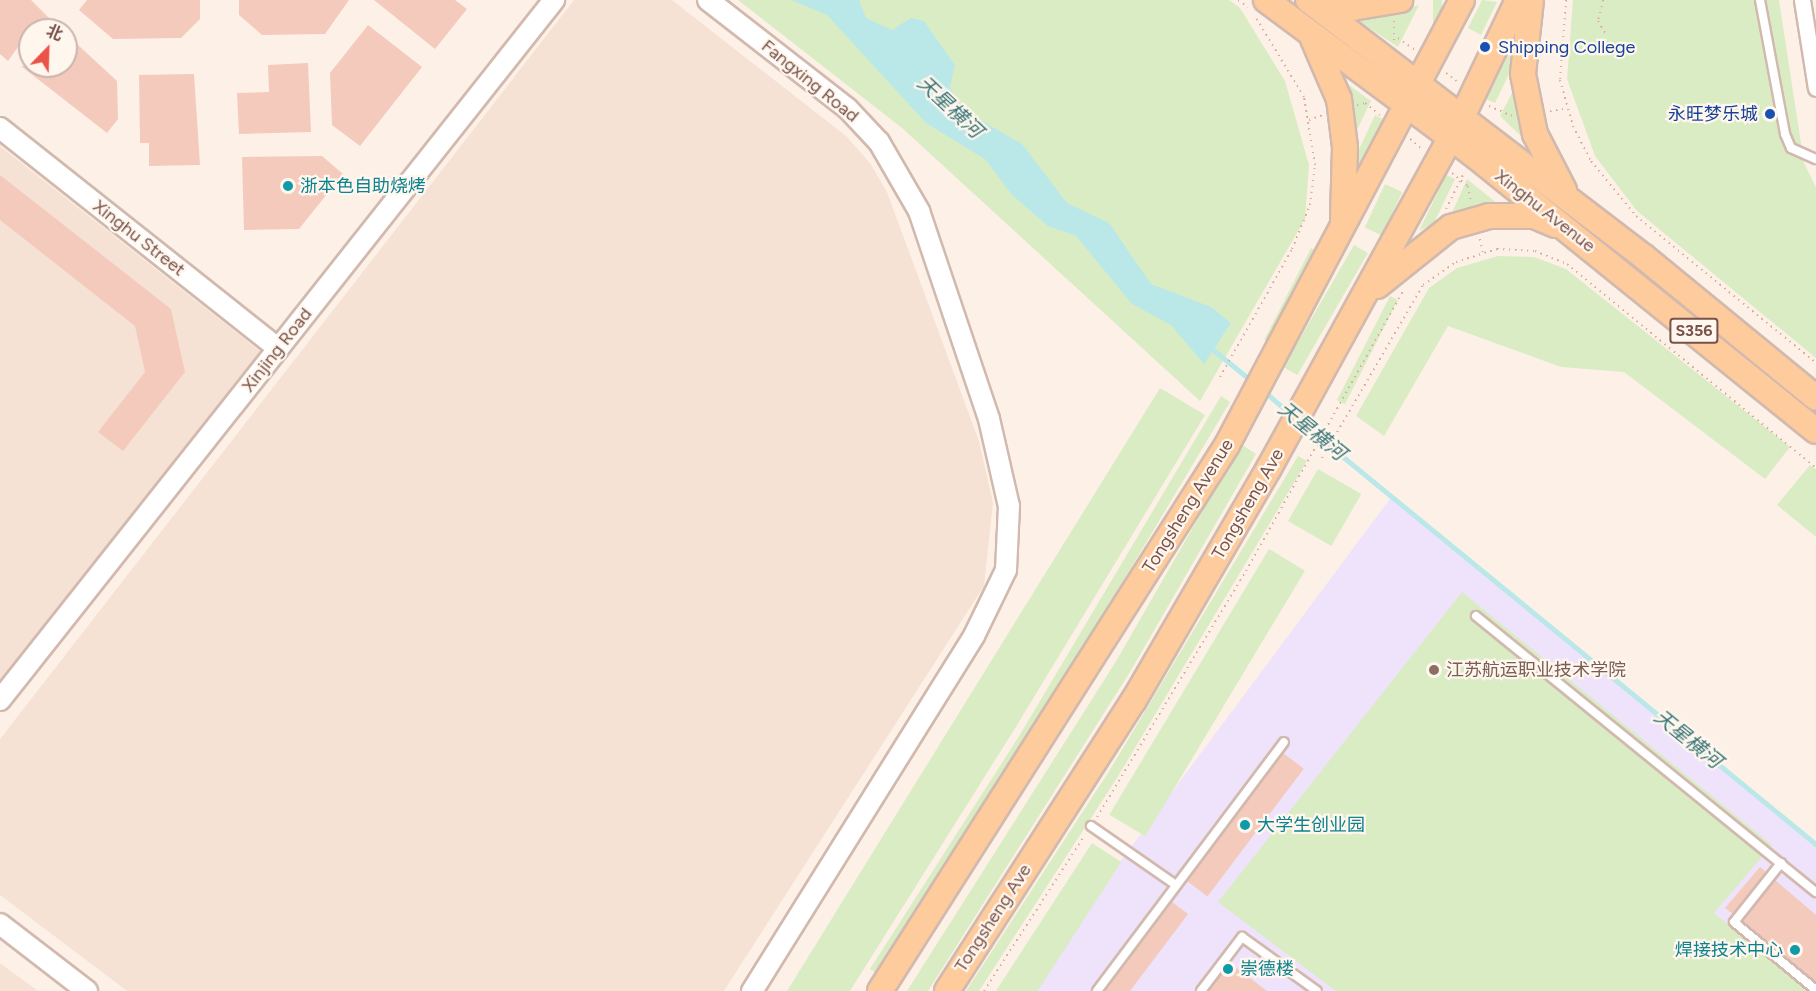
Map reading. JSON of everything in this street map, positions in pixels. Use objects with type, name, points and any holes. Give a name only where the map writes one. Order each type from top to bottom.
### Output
[{"type":"main road","name":"Xinghu Avenue","points":[[1266,0],[1309,31],[1414,96]]},
{"type":"main road","name":"Xinghu Avenue","points":[[1308,0],[1414,96],[1578,222],[1816,398]]},
{"type":"main road","points":[[1313,0],[1352,8],[1400,0]]},
{"type":"main road","name":"Tongsheng Avenue","points":[[880,991],[1245,411],[1397,129],[1462,0]]},
{"type":"main road","name":"Tongsheng Ave","points":[[947,991],[1134,700],[1282,445],[1456,128],[1518,0]]},
{"type":"main road","points":[[1531,0],[1523,74],[1535,134],[1554,179],[1578,222]]},
{"type":"main road","points":[[1309,31],[1330,69],[1340,110],[1346,189],[1342,231]]},
{"type":"main road","points":[[1362,299],[1451,227],[1475,220],[1534,216],[1578,222]]},
{"type":"main road","name":"Xinghu Avenue","points":[[1578,222],[1816,431]]},
{"type":"street","name":"Xinjing Road","points":[[0,700],[554,0]]},
{"type":"street","name":"Fangxing Road","points":[[708,0],[848,109],[879,142],[919,211],[963,342],[1009,506],[1006,570],[968,646],[752,991]]},
{"type":"street","points":[[1802,0],[1816,88]]},
{"type":"street","name":"Xinghu Street","points":[[0,128],[278,348]]},
{"type":"street","points":[[0,924],[87,991]]},
{"type":"lane","points":[[1760,0],[1785,134],[1791,148],[1816,159]]},
{"type":"lane","points":[[1476,616],[1816,892]]},
{"type":"lane","points":[[1097,991],[1284,742]]},
{"type":"lane","points":[[1091,826],[1176,885]]},
{"type":"lane","points":[[1781,863],[1734,922],[1816,990]]},
{"type":"lane","points":[[1201,991],[1242,937],[1307,988],[1317,991]]},
{"type":"path","points":[[1220,377],[1255,316],[1310,206],[1315,165],[1304,97],[1282,55],[1238,0]]},
{"type":"path","points":[[1566,0],[1560,80],[1573,126],[1592,161],[1636,216],[1816,363]]},
{"type":"path","points":[[1603,0],[1598,21],[1607,36]]},
{"type":"path","points":[[1309,120],[1365,103],[1468,186],[1483,253]]},
{"type":"path","points":[[1322,458],[1422,285],[1456,261],[1483,253],[1536,251],[1567,264],[1816,468]]},
{"type":"path","points":[[984,991],[1091,826],[1308,465],[1343,394]]},
{"type":"shaded area","points":[[574,0],[672,0],[846,136],[870,163],[887,192],[979,441],[993,503],[984,586],[724,991],[127,991],[0,895],[0,739]]},
{"type":"shaded area","points":[[0,146],[261,352],[0,680]]},
{"type":"shaded area","name":"江苏航运职业技术学院","points":[[1392,496],[1816,844],[1816,991],[1024,991]]},
{"type":"shaded area","points":[[0,963],[38,991],[0,991]]},
{"type":"green space","points":[[738,0],[1229,0],[1240,8],[1285,81],[1309,165],[1305,219],[1200,401],[902,128]]},
{"type":"green space","points":[[1433,0],[1442,0],[1442,55],[1433,55]]},
{"type":"green space","points":[[1482,0],[1497,2],[1481,35],[1468,28]]},
{"type":"green space","points":[[1573,0],[1779,0],[1804,163],[1816,187],[1816,358],[1637,211],[1595,156],[1567,79]]},
{"type":"green space","points":[[1419,5],[1398,47],[1359,21],[1388,15]]},
{"type":"green space","points":[[1509,53],[1512,68],[1495,103],[1486,99]]},
{"type":"green space","points":[[1346,83],[1371,101],[1356,132]]},
{"type":"green space","points":[[1513,91],[1522,128],[1526,141],[1500,116]]},
{"type":"green space","points":[[1375,115],[1383,119],[1357,174],[1355,158]]},
{"type":"green space","points":[[1446,175],[1455,179],[1434,223],[1419,231]]},
{"type":"green space","points":[[1467,179],[1498,204],[1451,215]]},
{"type":"green space","points":[[1385,184],[1402,192],[1382,236],[1365,228]]},
{"type":"green space","points":[[1354,245],[1368,253],[1297,375],[1284,367]]},
{"type":"green space","points":[[1311,248],[1319,252],[1272,344],[1264,340]]},
{"type":"green space","points":[[1498,256],[1534,257],[1566,269],[1790,447],[1765,479],[1624,372],[1561,367],[1448,326],[1384,436],[1356,416],[1429,288],[1457,268]]},
{"type":"green space","points":[[1390,296],[1398,300],[1345,404],[1337,400]]},
{"type":"green space","points":[[1160,388],[1205,415],[1014,730],[850,991],[787,991]]},
{"type":"green space","points":[[1221,396],[1230,402],[1029,739],[879,975],[870,969],[1021,733]]},
{"type":"green space","points":[[1241,444],[1256,454],[1130,672],[928,991],[907,991],[1115,663]]},
{"type":"green space","points":[[1298,456],[1307,461],[1117,778],[979,991],[966,991],[1108,773]]},
{"type":"green space","points":[[1810,465],[1816,469],[1816,537],[1777,505]]},
{"type":"green space","points":[[1318,469],[1361,494],[1331,546],[1288,521]]},
{"type":"green space","points":[[1269,549],[1305,571],[1145,836],[1109,815]]},
{"type":"green space","points":[[1462,592],[1772,845],[1714,913],[1807,991],[1336,991],[1218,902]]},
{"type":"green space","points":[[1092,843],[1121,862],[1038,991],[996,991]]},
{"type":"water","points":[[791,0],[859,0],[866,18],[892,30],[911,18],[924,21],[955,65],[950,87],[961,109],[1022,144],[1067,203],[1109,223],[1151,284],[1211,307],[1231,323],[1204,364],[1171,325],[1132,304],[1076,236],[1048,226],[1012,195],[985,159],[926,123],[827,15]]},
{"type":"building","points":[[0,0],[31,0],[49,18],[18,18],[18,47],[8,61],[0,54]]},
{"type":"building","points":[[87,0],[200,0],[200,19],[181,38],[113,39],[79,10]]},
{"type":"building","points":[[239,0],[349,0],[325,34],[262,35],[239,15]]},
{"type":"building","points":[[374,0],[455,0],[467,9],[435,49]]},
{"type":"building","points":[[368,25],[422,67],[360,146],[332,125],[330,73]]},
{"type":"building","points":[[78,45],[117,81],[118,119],[107,133],[36,78],[78,78]]},
{"type":"building","points":[[308,63],[311,132],[239,134],[237,93],[269,92],[268,65]]},
{"type":"building","points":[[194,74],[200,165],[149,166],[149,143],[140,143],[139,75]]},
{"type":"building","name":"浙本色自助烧烤","points":[[322,156],[343,174],[299,229],[244,230],[242,157]]},
{"type":"building","points":[[0,175],[171,309],[185,372],[123,451],[98,432],[145,372],[135,326],[0,220]]},
{"type":"building","name":"大学生创业园","points":[[1283,753],[1304,769],[1207,896],[1187,881]]},
{"type":"building","points":[[1760,867],[1766,872],[1733,914],[1725,908]]},
{"type":"building","name":"焊接技术中心","points":[[1775,880],[1816,915],[1816,982],[1742,921]]},
{"type":"building","points":[[1172,902],[1188,914],[1130,991],[1105,991]]},
{"type":"building","name":"崇德楼","points":[[1230,963],[1267,991],[1209,991]]},
{"type":"waterway","name":"天星横河","points":[[1210,347],[1252,381]]},
{"type":"waterway","name":"天星横河","points":[[1263,390],[1291,414]]},
{"type":"waterway","name":"天星横河","points":[[1302,423],[1816,844]]},
{"type":"place","name":"Shipping College","points":[[1485,47]]},
{"type":"place","name":"永旺梦乐城","points":[[1770,114]]},
{"type":"place","name":"浙本色自助烧烤","points":[[288,186]]},
{"type":"place","name":"江苏航运职业技术学院","points":[[1434,670]]},
{"type":"place","name":"大学生创业园","points":[[1245,825]]},
{"type":"place","name":"焊接技术中心","points":[[1795,950]]},
{"type":"place","name":"崇德楼","points":[[1228,969]]}]
